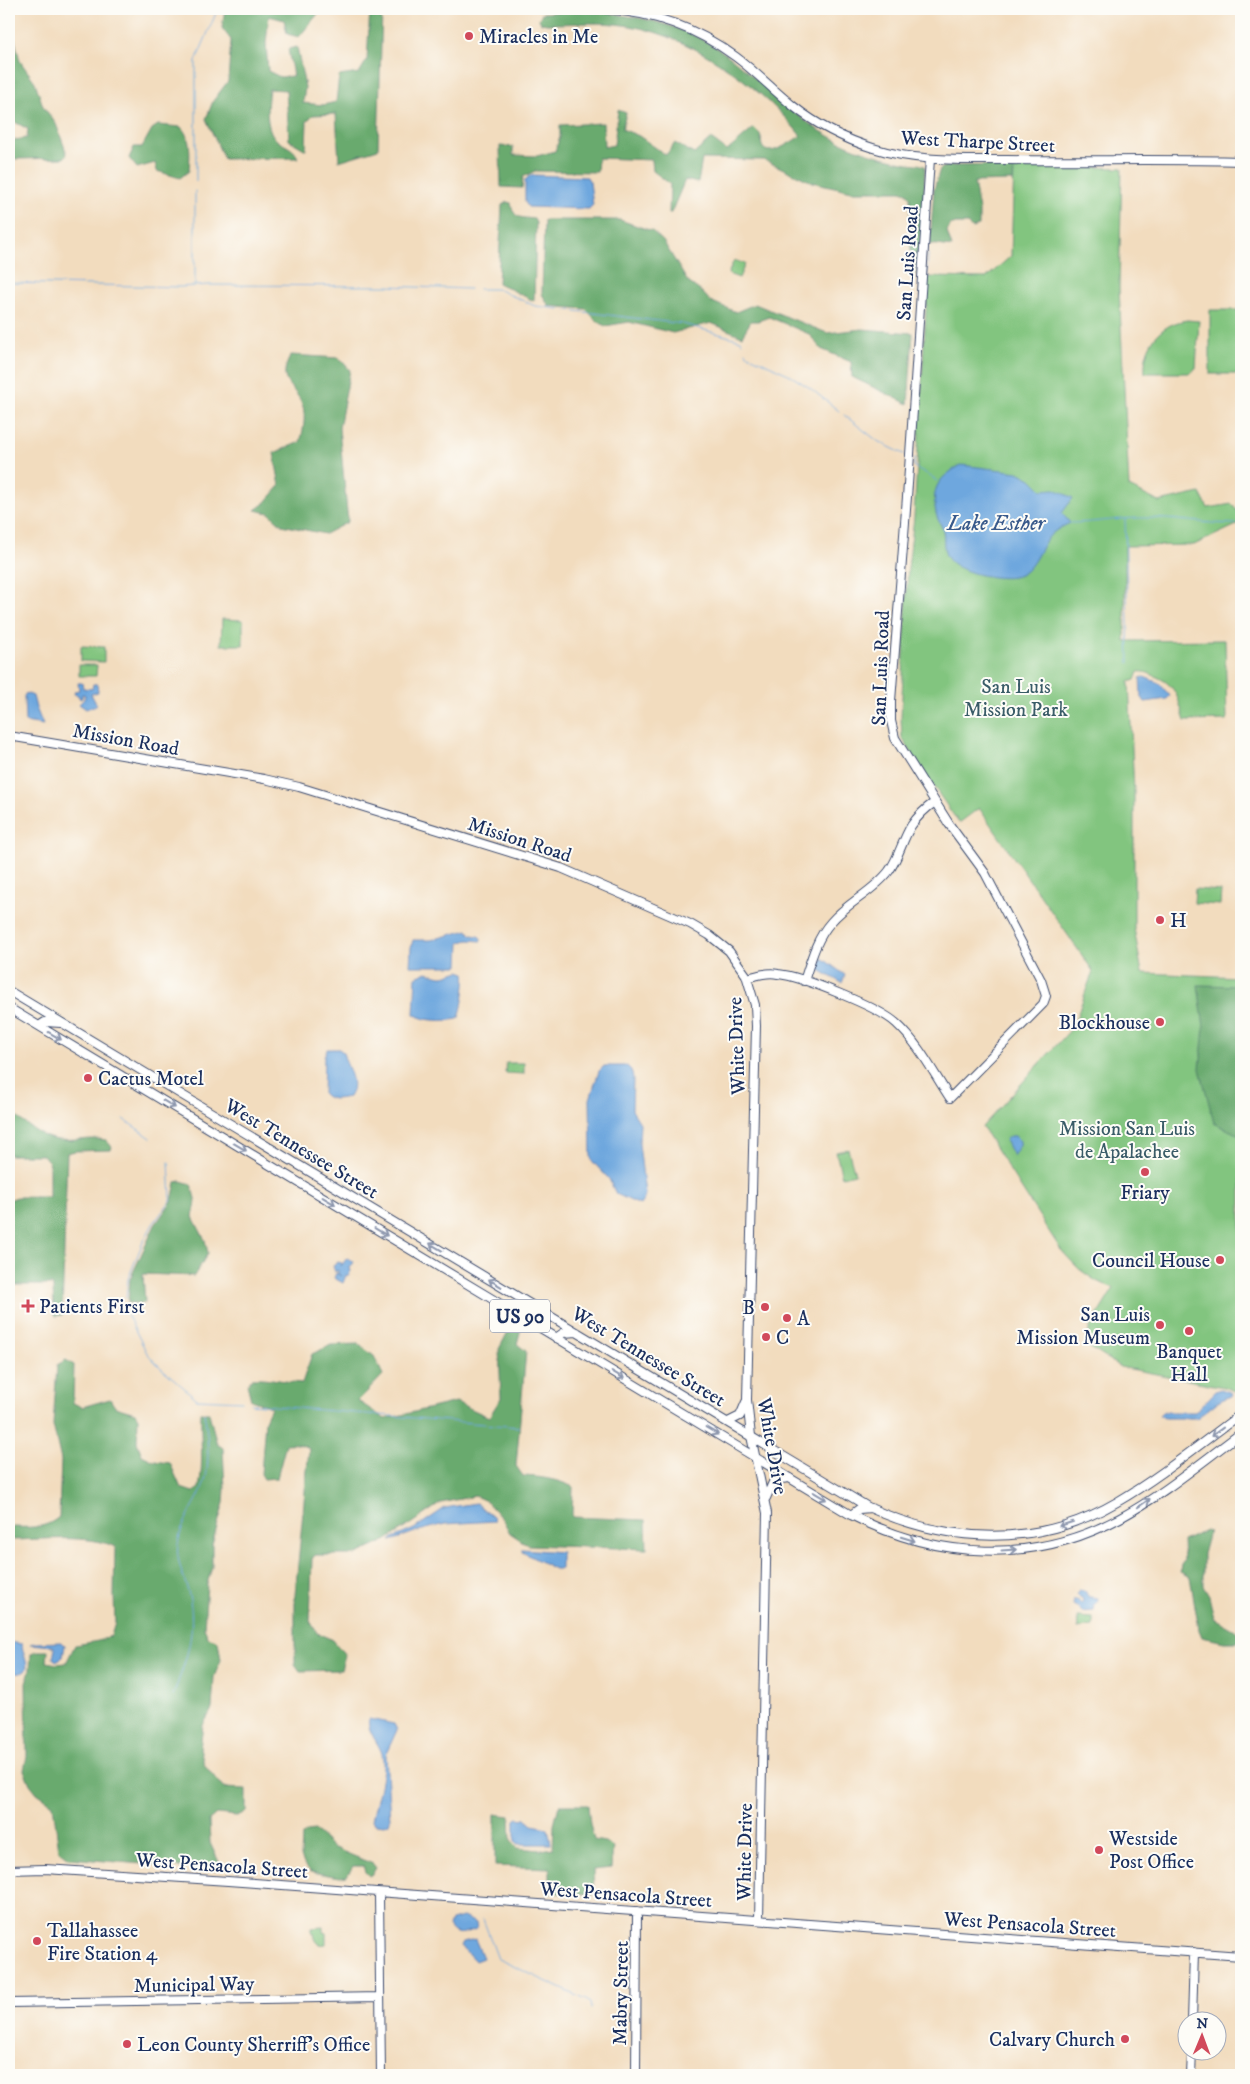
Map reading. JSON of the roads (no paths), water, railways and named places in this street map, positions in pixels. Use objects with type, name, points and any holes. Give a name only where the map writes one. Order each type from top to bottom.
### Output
[{"type":"main road","name":"West Tharpe Street","points":[[603,9],[656,17],[691,30],[736,57],[794,107],[835,133],[873,148],[909,157],[1111,162],[1241,161]]},
{"type":"main road","name":"San Luis Road","points":[[804,981],[868,1006],[891,1018],[908,1035],[950,1098],[1043,1004],[1046,992],[985,873],[935,802],[895,738],[891,721],[930,159]]},
{"type":"main road","name":"Mission Road","points":[[9,736],[264,779],[299,787],[556,866],[656,908],[709,935],[732,955],[748,978]]},
{"type":"main road","points":[[748,978],[776,973],[804,981],[820,937],[831,922],[882,880],[894,864],[912,824],[935,802]]},
{"type":"main road","name":"White Drive","points":[[748,978],[755,1005],[756,1026],[747,1400],[751,1436],[766,1500],[767,1531],[759,1920]]},
{"type":"main road","name":"West Tennessee Street","points":[[9,990],[871,1508],[891,1517],[934,1530],[986,1536],[1016,1535],[1067,1524],[1114,1504],[1241,1414]]},
{"type":"main road","name":"West Tennessee Street","points":[[9,1008],[789,1478],[851,1515],[884,1531],[913,1541],[950,1549],[978,1551],[1020,1550],[1075,1538],[1106,1525],[1138,1507],[1241,1433]]},
{"type":"main road","points":[[39,1026],[45,1022],[63,1023]]},
{"type":"main road","points":[[192,1118],[198,1104]]},
{"type":"main road","points":[[351,1214],[359,1201]]},
{"type":"main road","points":[[459,1279],[469,1266]]},
{"type":"main road","points":[[556,1338],[563,1332],[577,1332]]},
{"type":"main road","points":[[728,1422],[740,1416],[747,1400]]},
{"type":"main road","points":[[766,1500],[774,1480],[789,1478]]},
{"type":"main road","points":[[1153,1478],[1161,1491]]},
{"type":"main road","points":[[1106,1525],[1106,1517],[1114,1504]]},
{"type":"main road","points":[[851,1515],[858,1509],[871,1508]]},
{"type":"main road","name":"West Pensacola Street","points":[[9,1870],[45,1869],[1241,1956]]},
{"type":"main road","points":[[379,1893],[381,2075]]},
{"type":"main road","name":"Mabry Street","points":[[636,2075],[637,1911]]},
{"type":"main road","points":[[1192,2012],[1194,1952]]},
{"type":"main road","name":"Municipal Way","points":[[9,2003],[380,1997]]},
{"type":"main road","points":[[1191,2075],[1192,2062]]},
{"type":"water","points":[[531,175],[587,177],[590,182],[593,205],[589,209],[528,207],[525,202],[525,180]]},
{"type":"water","name":"Lake Esther","points":[[961,465],[1018,472],[1031,479],[1042,490],[1055,489],[1073,498],[1062,513],[1070,523],[1058,529],[1050,536],[1030,567],[1020,575],[1006,578],[978,574],[959,567],[947,557],[944,534],[936,513],[936,489],[947,474]]},
{"type":"water","points":[[1144,677],[1159,683],[1170,696],[1167,699],[1145,702],[1141,696],[1140,678]]},
{"type":"water","points":[[78,683],[82,683],[83,688],[92,689],[93,684],[97,684],[98,692],[91,694],[97,705],[86,709],[79,704],[85,695],[82,694],[80,699],[78,695],[74,694],[75,691],[79,690]]},
{"type":"water","points":[[26,693],[33,696],[43,725],[25,722],[24,696]]},
{"type":"water","points":[[468,930],[471,935],[479,936],[481,941],[469,940],[460,942],[459,966],[410,966],[413,940],[431,940]]},
{"type":"water","points":[[822,958],[845,975],[842,983],[819,970]]},
{"type":"water","points":[[459,971],[465,973],[465,988],[458,1019],[429,1020],[414,1014],[416,977],[427,972],[443,976]]},
{"type":"water","points":[[327,1049],[339,1049],[343,1052],[353,1086],[349,1097],[332,1099],[323,1094],[324,1056]]},
{"type":"water","points":[[604,1066],[627,1066],[631,1070],[633,1078],[632,1110],[640,1123],[639,1144],[645,1194],[640,1205],[616,1194],[609,1179],[591,1158],[590,1099],[599,1071]]},
{"type":"water","points":[[1010,1136],[1015,1136],[1020,1141],[1020,1145],[1013,1156],[1005,1140]]},
{"type":"water","points":[[347,1258],[354,1262],[350,1268],[351,1271],[348,1276],[346,1275],[343,1283],[334,1278],[336,1273],[341,1276],[338,1274],[338,1270],[335,1272],[333,1266],[338,1262],[342,1263],[341,1266]]},
{"type":"water","points":[[1221,1389],[1232,1393],[1231,1396],[1220,1400],[1197,1418],[1164,1418],[1159,1415],[1162,1412],[1195,1412],[1216,1391]]},
{"type":"water","points":[[476,1503],[495,1521],[445,1524],[391,1541],[393,1538],[414,1529],[445,1508]]},
{"type":"water","points":[[522,1549],[561,1552],[561,1569],[555,1569],[522,1552]]},
{"type":"water","points":[[1079,1590],[1084,1591],[1089,1597],[1098,1598],[1099,1601],[1095,1604],[1094,1611],[1082,1612],[1073,1605],[1074,1600],[1081,1603],[1083,1601],[1082,1598],[1076,1595]]},
{"type":"water","points":[[9,1642],[22,1644],[27,1666],[23,1672],[9,1673]]},
{"type":"water","points":[[62,1642],[65,1645],[63,1657],[56,1661],[53,1657],[55,1649],[53,1646],[30,1644],[34,1643]]},
{"type":"water","points":[[369,1719],[394,1724],[397,1730],[386,1754],[390,1820],[385,1825],[375,1824],[372,1821],[382,1775],[383,1758],[370,1731]]},
{"type":"water","points":[[518,1818],[525,1819],[532,1825],[548,1828],[551,1844],[519,1844],[515,1841],[515,1820]]},
{"type":"water","points":[[463,1917],[476,1923],[477,1929],[462,1933],[452,1930],[449,1926],[451,1920]]},
{"type":"water","points":[[475,1939],[483,1958],[475,1961],[461,1946],[463,1942]]},
{"type":"waterway","points":[[196,181],[196,61],[216,9]]},
{"type":"waterway","points":[[195,191],[195,285]]},
{"type":"waterway","points":[[926,292],[928,254]]},
{"type":"waterway","points":[[9,283],[180,287],[209,285],[386,286],[470,289]]},
{"type":"waterway","points":[[479,289],[497,289],[535,306],[683,324],[741,340],[742,343]]},
{"type":"waterway","points":[[746,352],[748,355],[788,374],[810,388],[839,411]]},
{"type":"waterway","points":[[844,415],[879,442],[904,454]]},
{"type":"waterway","points":[[914,458],[914,467],[937,481]]},
{"type":"waterway","points":[[1069,523],[1141,518],[1236,524]]},
{"type":"waterway","points":[[1125,519],[1129,663]]},
{"type":"waterway","points":[[123,1119],[151,1138]]},
{"type":"waterway","points":[[126,1298],[128,1279],[143,1242],[153,1224],[171,1200],[169,1162]]},
{"type":"waterway","points":[[127,1314],[147,1353],[197,1399],[242,1401]]},
{"type":"waterway","points":[[251,1404],[519,1427]]},
{"type":"waterway","points":[[173,1696],[182,1672],[192,1626],[190,1600],[178,1558],[178,1544],[182,1528],[202,1489],[207,1474],[208,1447],[204,1413]]},
{"type":"waterway","points":[[483,1919],[498,1959],[586,2000],[590,2003],[591,2009]]},
{"type":"place","name":"Miracles in Me","points":[[469,36]]},
{"type":"place","name":"H","points":[[1160,920]]},
{"type":"place","name":"Blockhouse","points":[[1160,1022]]},
{"type":"place","name":"Cactus Motel","points":[[88,1078]]},
{"type":"place","name":"Friary","points":[[1145,1172]]},
{"type":"place","name":"Council House","points":[[1220,1260]]},
{"type":"place","name":"Patients First","points":[[28,1306]]},
{"type":"place","name":"B","points":[[765,1307]]},
{"type":"place","name":"A","points":[[787,1318]]},
{"type":"place","name":"San Luis Mission Museum","points":[[1160,1325]]},
{"type":"place","name":"Banquet Hall","points":[[1189,1331]]},
{"type":"place","name":"C","points":[[766,1337]]},
{"type":"place","name":"Westside Post Office","points":[[1099,1850]]},
{"type":"place","name":"Tallahassee Fire Station 4","points":[[37,1941]]},
{"type":"place","name":"Calvary Church","points":[[1125,2039]]},
{"type":"place","name":"Leon County Sherriff's Office","points":[[127,2044]]},
{"type":"park label","name":"San Luis Mission Park","points":[[1016,698]]},
{"type":"park label","name":"Mission San Luis de Apalachee","points":[[1127,1140]]}]
